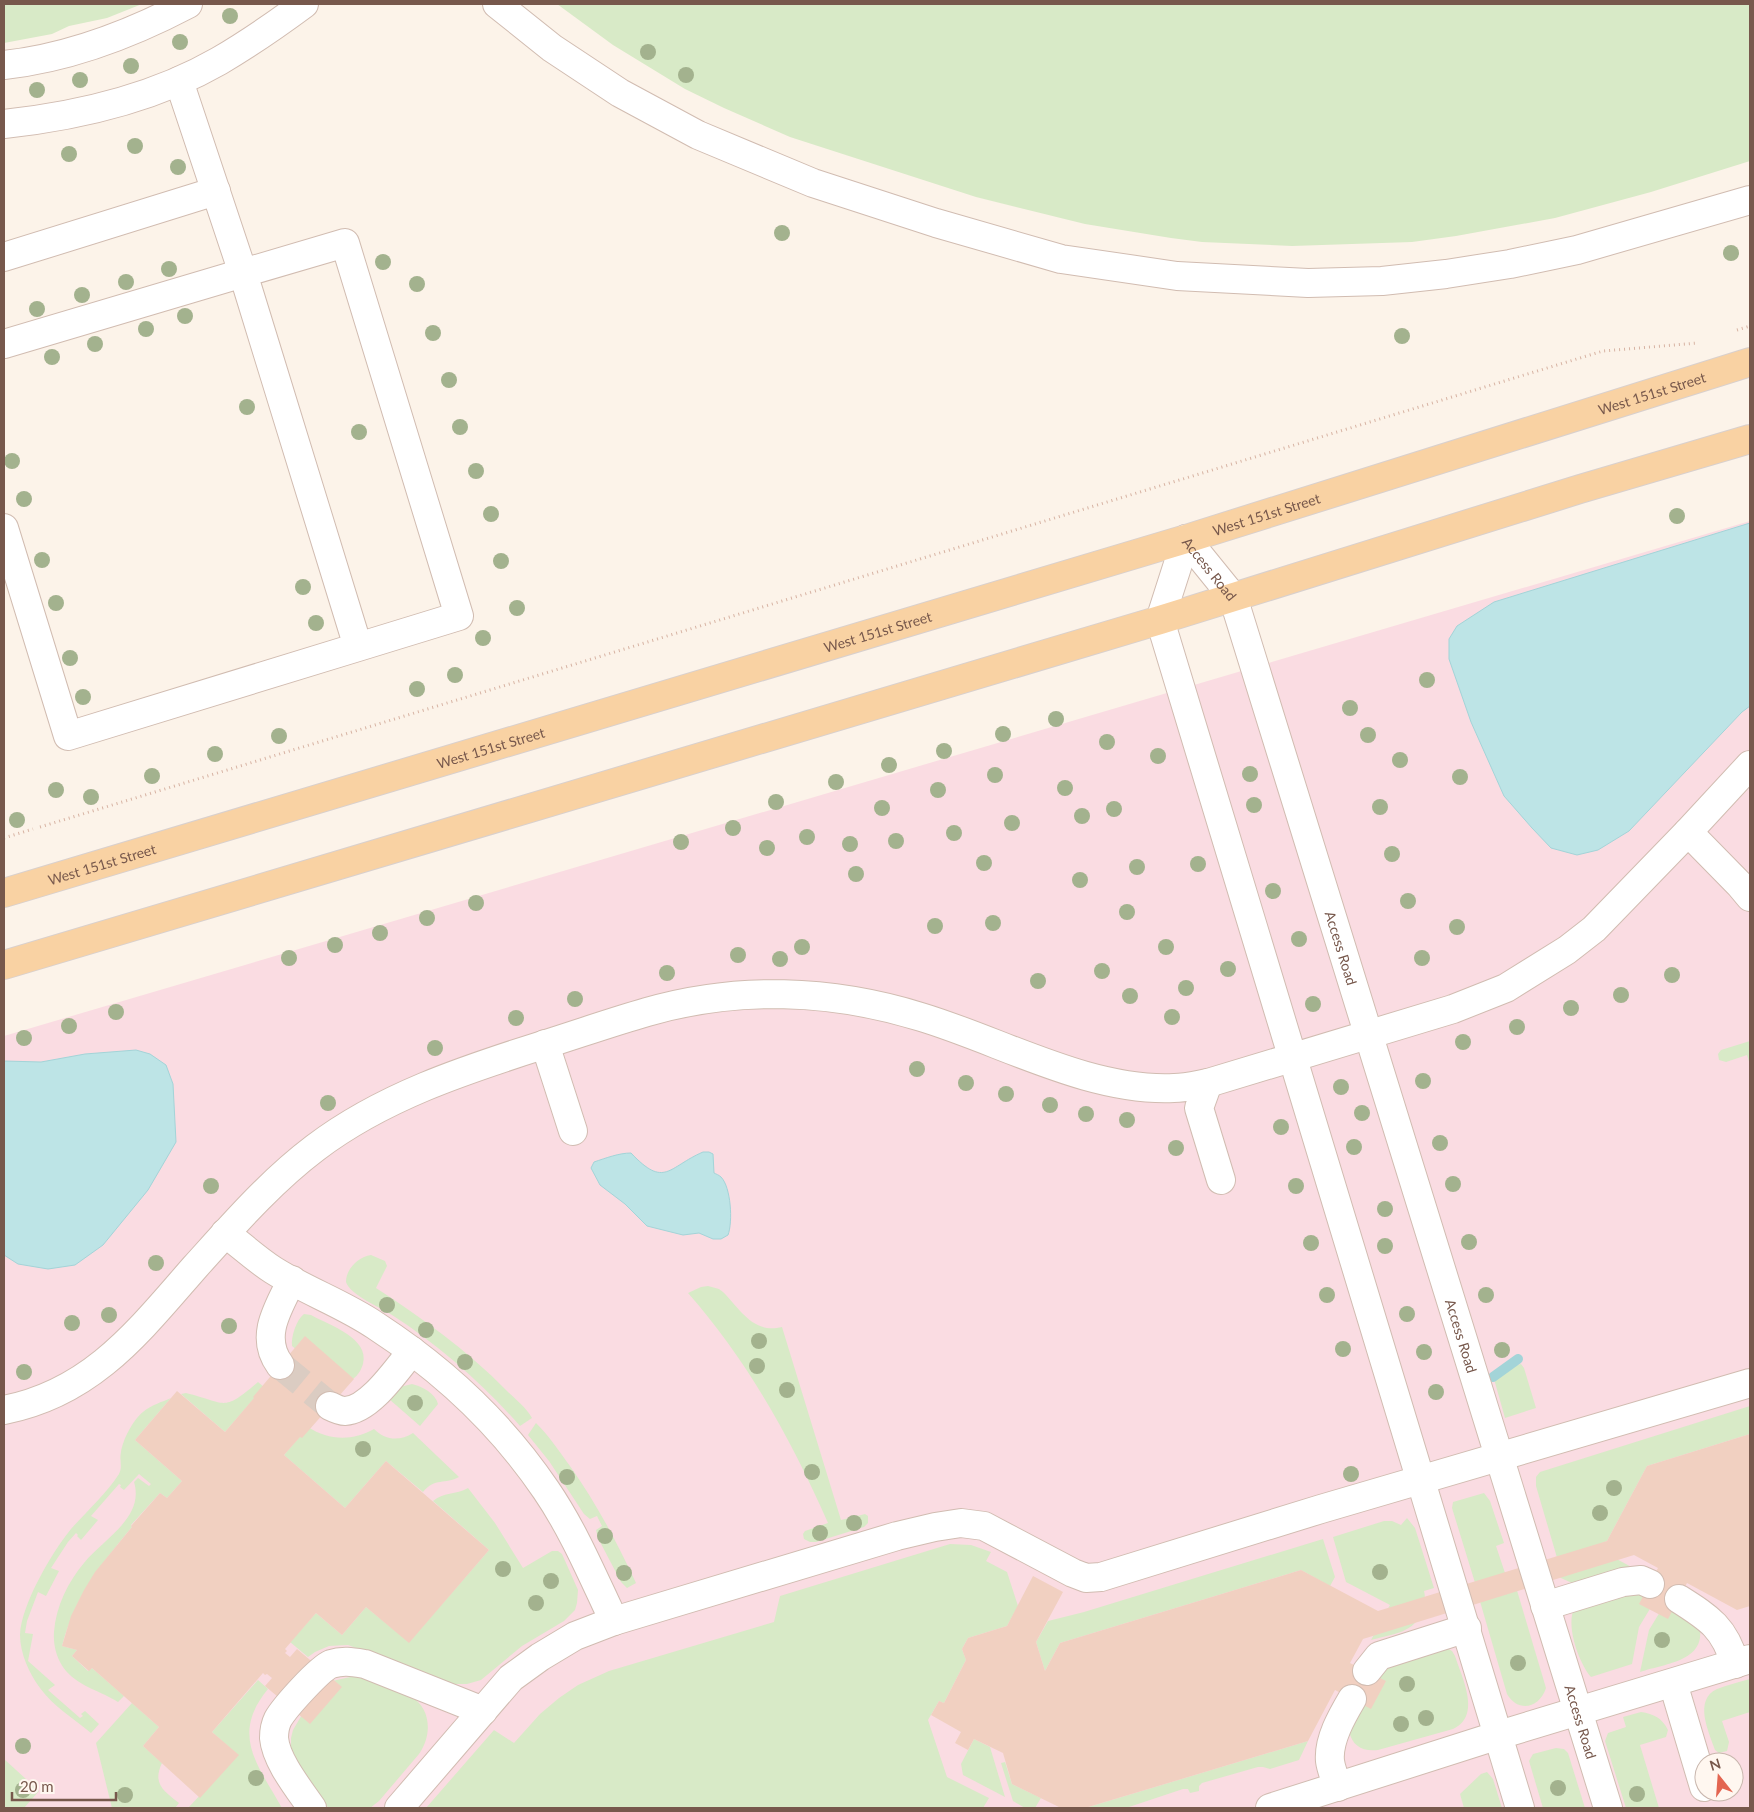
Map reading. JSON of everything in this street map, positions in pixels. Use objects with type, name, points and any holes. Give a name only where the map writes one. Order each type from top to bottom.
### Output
[{"type":"main road","name":"West 151st Street","points":[[4,893],[1186,539],[1750,362]]},
{"type":"main road","points":[[4,965],[1160,620],[1571,491],[1750,439]]},
{"type":"street","points":[[4,65],[28,62],[99,43],[161,18],[188,4]]},
{"type":"street","points":[[4,124],[50,119],[111,105],[179,81],[218,62],[275,26],[304,4]]},
{"type":"street","points":[[498,4],[552,48],[620,93],[698,134],[813,183],[936,223],[1061,259],[1177,276],[1308,283],[1382,281],[1510,264],[1577,250],[1750,200]]},
{"type":"street","points":[[179,81],[243,273],[358,647]]},
{"type":"street","points":[[4,257],[216,191]]},
{"type":"street","points":[[4,344],[345,242],[459,616],[68,736],[16,603],[4,528]]},
{"type":"street","name":"Access Road","points":[[1186,539],[1232,597],[1608,1808]]},
{"type":"street","name":"Access Road","points":[[1160,620],[1186,539]]},
{"type":"street","points":[[1160,620],[1520,1808]]},
{"type":"street","points":[[4,1410],[57,1394],[114,1356],[144,1326],[225,1233],[283,1173],[319,1145],[354,1121],[398,1098],[485,1063],[648,1012],[685,1003],[754,994],[795,993],[834,997],[919,1016],[1038,1060],[1096,1078],[1135,1086],[1174,1088],[1208,1083],[1453,1009],[1506,988],[1567,950],[1594,929],[1750,765]]},
{"type":"street","points":[[1688,832],[1750,897]]},
{"type":"street","points":[[545,1044],[572,1131]]},
{"type":"street","points":[[1208,1083],[1199,1108],[1221,1180]]},
{"type":"street","points":[[225,1233],[272,1269],[374,1324],[432,1367],[478,1409],[517,1450],[547,1491],[578,1544],[614,1621]]},
{"type":"street","points":[[280,1365],[272,1351],[270,1340],[271,1325],[292,1280]]},
{"type":"street","points":[[330,1406],[344,1411],[356,1408],[369,1400],[412,1351]]},
{"type":"street","points":[[399,1808],[511,1678],[540,1657],[575,1636],[614,1621],[897,1536],[961,1523],[984,1526],[1073,1573],[1086,1578],[1101,1577],[1750,1383]]},
{"type":"street","points":[[1545,1606],[1623,1582],[1641,1580],[1650,1584]]},
{"type":"street","points":[[1270,1808],[1743,1661],[1708,1618],[1679,1599]]},
{"type":"street","points":[[1367,1671],[1379,1656],[1467,1628]]},
{"type":"street","points":[[312,1808],[282,1761],[276,1748],[274,1728],[284,1710],[325,1667],[339,1662],[351,1661],[365,1664],[483,1710]]},
{"type":"street","points":[[1673,1683],[1694,1753]]},
{"type":"street","points":[[1338,1787],[1330,1760],[1332,1744],[1341,1719],[1352,1699]]},
{"type":"path","points":[[1732,331],[1750,326]]},
{"type":"path","points":[[40,827],[1603,351],[1697,343],[1706,340]]},
{"type":"path","points":[[4,838],[33,829]]},
{"type":"shaded area","points":[[1750,521],[1750,1808],[4,1808],[4,1036]]},
{"type":"green space","points":[[4,4],[142,4],[107,18],[69,26],[52,34],[4,43]]},
{"type":"green space","points":[[557,4],[1750,4],[1750,161],[1651,192],[1555,218],[1412,242],[1292,246],[1202,242],[1171,238],[1085,224],[976,197],[790,137],[685,89],[613,45]]},
{"type":"green space","points":[[1750,1041],[1750,1065],[1747,1055],[1726,1062],[1719,1060],[1718,1054],[1721,1050]]},
{"type":"green space","points":[[371,1255],[385,1261],[387,1266],[376,1288],[427,1323],[476,1361],[527,1410],[532,1418],[520,1426],[491,1395],[444,1352],[392,1315],[353,1292],[346,1282],[350,1268],[357,1261]]},
{"type":"green space","points":[[708,1286],[723,1292],[755,1324],[772,1328],[782,1327],[841,1520],[865,1514],[868,1516],[868,1523],[864,1527],[816,1542],[804,1539],[803,1534],[805,1531],[828,1523],[784,1432],[767,1403],[730,1346],[688,1293]]},
{"type":"green space","points":[[304,1314],[311,1315],[337,1328],[354,1340],[360,1347],[364,1355],[362,1368],[346,1384],[336,1382],[292,1346],[295,1329]]},
{"type":"green space","points":[[1516,1362],[1517,1365],[1521,1364],[1524,1368],[1536,1408],[1505,1418],[1494,1379]]},
{"type":"green space","points":[[258,1382],[264,1387],[225,1432],[181,1394],[186,1393],[224,1403],[237,1398]]},
{"type":"green space","points":[[412,1384],[428,1391],[438,1404],[420,1426],[389,1399],[400,1387]]},
{"type":"green space","points":[[171,1398],[135,1440],[182,1481],[167,1498],[160,1493],[131,1525],[132,1527],[109,1555],[90,1582],[74,1611],[62,1646],[77,1650],[72,1656],[88,1671],[92,1668],[124,1696],[118,1702],[84,1685],[66,1671],[58,1658],[54,1642],[54,1632],[60,1604],[73,1578],[92,1554],[128,1517],[136,1495],[134,1482],[138,1478],[149,1486],[151,1484],[139,1474],[124,1490],[119,1484],[91,1516],[98,1520],[81,1540],[76,1533],[68,1542],[51,1568],[59,1571],[46,1596],[38,1592],[27,1621],[25,1633],[33,1634],[28,1661],[55,1685],[48,1690],[80,1718],[83,1716],[81,1714],[85,1711],[99,1724],[91,1733],[51,1701],[36,1682],[26,1663],[22,1649],[20,1635],[22,1623],[32,1594],[55,1551],[71,1529],[119,1474],[122,1447],[132,1425],[139,1415],[146,1410]]},
{"type":"green space","points":[[1750,1406],[1750,1434],[1647,1466],[1607,1541],[1558,1561],[1536,1486],[1536,1477],[1540,1472]]},
{"type":"green space","points":[[536,1423],[558,1449],[589,1494],[614,1538],[636,1583],[627,1588],[621,1582],[598,1538],[596,1530],[602,1526],[597,1516],[590,1519],[584,1514],[549,1461],[528,1435]]},
{"type":"green space","points":[[308,1427],[324,1435],[341,1438],[358,1436],[374,1429],[388,1438],[408,1436],[413,1433],[459,1477],[432,1484],[423,1492],[386,1461],[345,1508],[284,1455]]},
{"type":"green space","points":[[468,1488],[495,1523],[523,1568],[552,1551],[558,1551],[562,1554],[578,1590],[575,1610],[564,1621],[522,1646],[481,1680],[467,1684],[451,1684],[348,1645],[329,1646],[308,1657],[290,1642],[316,1613],[342,1635],[366,1607],[409,1642],[489,1550],[433,1501],[441,1496]]},
{"type":"green space","points":[[1484,1493],[1490,1501],[1504,1543],[1496,1546],[1506,1576],[1476,1586],[1452,1508],[1453,1502]]},
{"type":"green space","points":[[1407,1518],[1415,1528],[1434,1588],[1424,1591],[1425,1598],[1422,1610],[1414,1624],[1395,1634],[1371,1640],[1390,1605],[1346,1582],[1333,1537],[1384,1521],[1392,1521],[1401,1525]]},
{"type":"green space","points":[[1323,1539],[1335,1577],[1330,1586],[1301,1570],[1060,1643],[1045,1671],[1036,1642],[1048,1621],[1084,1612]]},
{"type":"green space","points":[[950,1544],[971,1545],[991,1552],[986,1561],[1007,1572],[1018,1606],[1007,1626],[968,1638],[962,1649],[966,1660],[944,1703],[939,1701],[928,1720],[947,1777],[989,1798],[983,1808],[426,1808],[494,1730],[514,1743],[540,1714],[578,1685],[609,1671],[774,1622],[780,1596]]},
{"type":"green space","points":[[1611,1556],[1637,1570],[1572,1583],[1552,1574]]},
{"type":"green space","points":[[1516,1587],[1546,1688],[1539,1700],[1529,1706],[1517,1704],[1507,1694],[1479,1598]]},
{"type":"green space","points":[[1625,1589],[1657,1597],[1639,1627],[1632,1664],[1591,1677],[1582,1663],[1575,1646],[1572,1627],[1573,1611]]},
{"type":"green space","points":[[1666,1602],[1699,1624],[1700,1636],[1697,1646],[1691,1653],[1673,1663],[1640,1672],[1649,1630]]},
{"type":"green space","points":[[1443,1646],[1452,1651],[1455,1656],[1465,1685],[1468,1706],[1467,1715],[1462,1723],[1453,1729],[1378,1750],[1368,1750],[1359,1747],[1353,1741],[1349,1731],[1377,1669]]},
{"type":"green space","points":[[355,1676],[401,1692],[417,1701],[426,1715],[428,1731],[419,1754],[379,1801],[370,1808],[329,1808],[318,1799],[291,1751],[291,1738],[293,1730],[303,1713],[332,1681]]},
{"type":"green space","points":[[1750,1679],[1750,1712],[1722,1721],[1729,1742],[1727,1751],[1718,1752],[1715,1750],[1707,1726],[1704,1708],[1710,1694],[1717,1689]]},
{"type":"green space","points":[[258,1680],[268,1689],[257,1706],[251,1721],[249,1736],[257,1764],[282,1808],[188,1808],[238,1755],[212,1732]]},
{"type":"green space","points":[[132,1703],[159,1727],[143,1746],[162,1763],[158,1776],[159,1782],[164,1791],[179,1803],[175,1808],[112,1808],[96,1743]]},
{"type":"green space","points":[[1641,1712],[1657,1717],[1668,1730],[1666,1737],[1640,1745],[1659,1808],[1626,1808],[1605,1741],[1608,1733],[1626,1727],[1623,1717]]},
{"type":"green space","points":[[974,1739],[990,1747],[1005,1797],[963,1775],[961,1764]]},
{"type":"green space","points":[[1308,1741],[1299,1760],[1270,1769],[1258,1767],[1202,1783],[1199,1786],[1199,1791],[1190,1793],[1188,1789],[1183,1789],[1126,1808],[1085,1808]]},
{"type":"green space","points":[[1556,1748],[1564,1749],[1568,1753],[1585,1808],[1543,1808],[1529,1761],[1533,1754]]},
{"type":"green space","points":[[4,1759],[39,1791],[24,1808],[4,1808]]},
{"type":"green space","points":[[1005,1762],[1012,1784],[1041,1798],[1035,1808],[1025,1808],[1013,1801],[1001,1763]]},
{"type":"green space","points":[[1487,1772],[1493,1779],[1502,1808],[1464,1808],[1460,1794],[1481,1774]]},
{"type":"water","points":[[1750,523],[1750,706],[1742,712],[1629,831],[1598,850],[1577,855],[1551,848],[1504,796],[1471,722],[1449,659],[1449,639],[1457,626],[1494,602]]},
{"type":"water","points":[[136,1050],[150,1054],[166,1065],[173,1084],[176,1142],[148,1190],[103,1245],[75,1265],[48,1269],[18,1264],[4,1255],[4,1061],[41,1062],[85,1054]]},
{"type":"water","points":[[703,1152],[713,1154],[714,1173],[720,1176],[724,1182],[729,1196],[730,1229],[728,1235],[721,1239],[713,1239],[699,1233],[683,1235],[647,1226],[625,1204],[600,1185],[591,1168],[594,1162],[631,1153],[642,1164],[652,1170],[667,1172]]},
{"type":"building","points":[[305,1336],[354,1379],[302,1438],[300,1437],[284,1455],[345,1508],[386,1461],[489,1550],[409,1643],[366,1607],[342,1635],[316,1613],[285,1649],[287,1651],[285,1653],[290,1657],[297,1649],[342,1687],[310,1724],[265,1686],[272,1678],[263,1673],[212,1732],[239,1755],[200,1798],[143,1746],[159,1727],[92,1668],[89,1671],[72,1656],[77,1650],[62,1646],[71,1616],[95,1572],[160,1493],[167,1498],[182,1481],[135,1440],[177,1391],[225,1432]]},
{"type":"building","points":[[1750,1434],[1750,1606],[1737,1610],[1687,1583],[1668,1619],[1639,1604],[1658,1568],[1634,1555],[1363,1639],[1350,1663],[1386,1681],[1371,1709],[1335,1690],[1308,1741],[1085,1808],[1061,1808],[1012,1784],[1003,1753],[974,1739],[968,1750],[955,1743],[961,1732],[931,1715],[939,1701],[944,1703],[966,1660],[962,1649],[968,1638],[1007,1626],[1033,1576],[1063,1592],[1036,1642],[1045,1671],[1060,1643],[1301,1570],[1378,1611],[1607,1541],[1647,1466]]},
{"type":"waterway","points":[[1493,1377],[1518,1359]]},
{"type":"tunnel","points":[[280,1365],[330,1406]]}]
